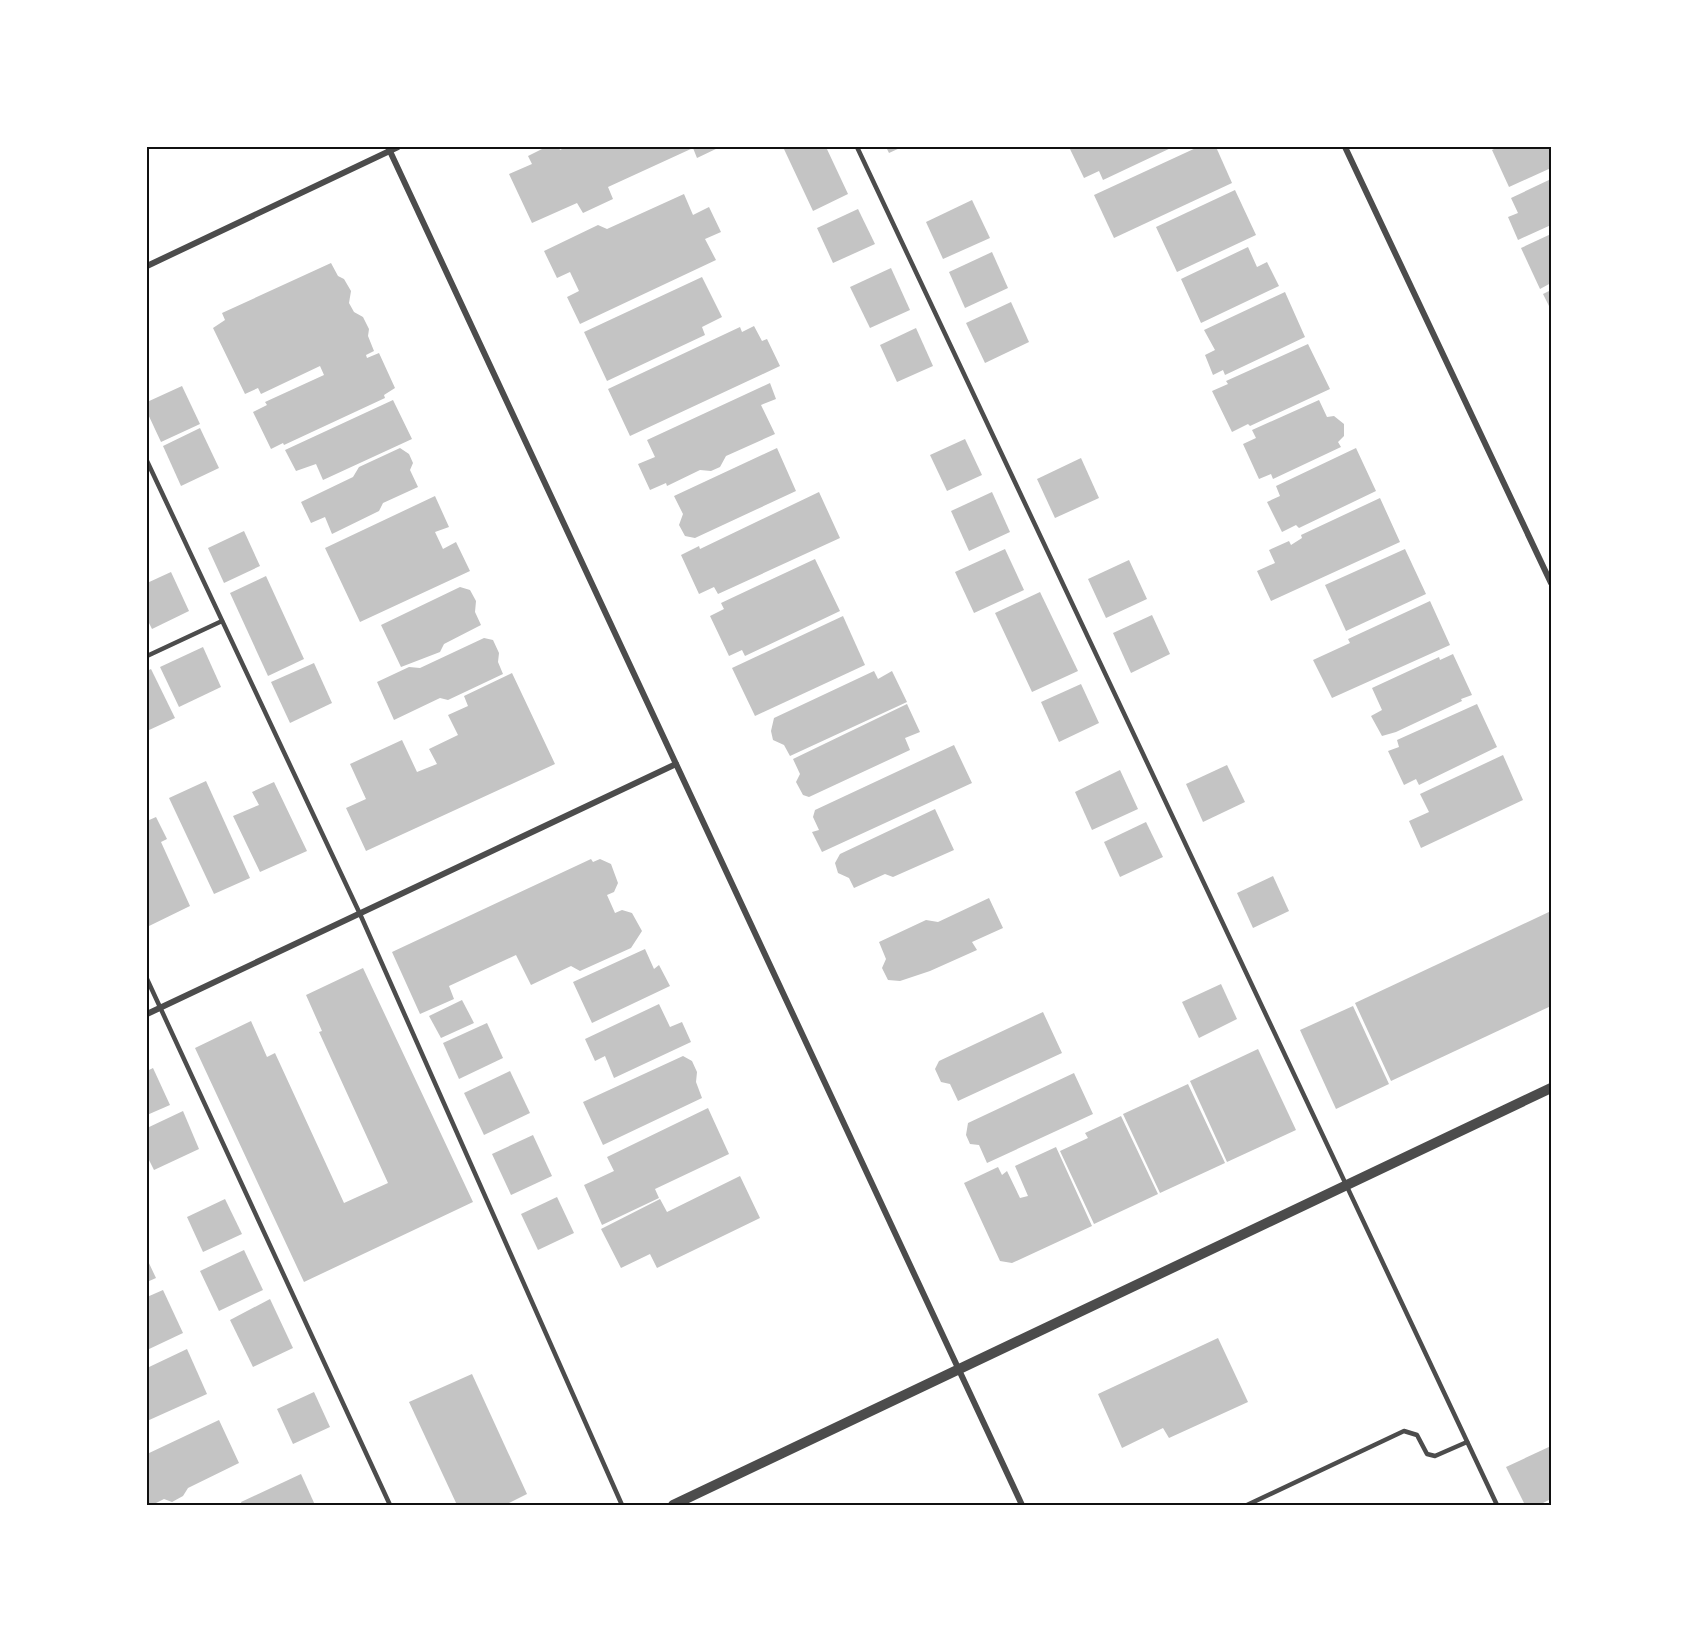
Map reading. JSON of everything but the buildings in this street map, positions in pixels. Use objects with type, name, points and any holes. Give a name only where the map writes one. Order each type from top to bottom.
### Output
[{"type":"street","points":[[147,266],[389,149],[398,147]]},
{"type":"street","points":[[1345,147],[1551,584]]},
{"type":"street","points":[[389,149],[1022,1505]]},
{"type":"street","points":[[147,1014],[676,764]]},
{"type":"street","points":[[673,1505],[1551,1088]]},
{"type":"lane","points":[[857,147],[1497,1505]]},
{"type":"lane","points":[[147,461],[360,914],[622,1505]]},
{"type":"lane","points":[[147,656],[222,621]]},
{"type":"lane","points":[[147,979],[390,1505]]},
{"type":"lane","points":[[1247,1505],[1404,1431],[1417,1435],[1427,1454],[1435,1456],[1467,1442]]}]
